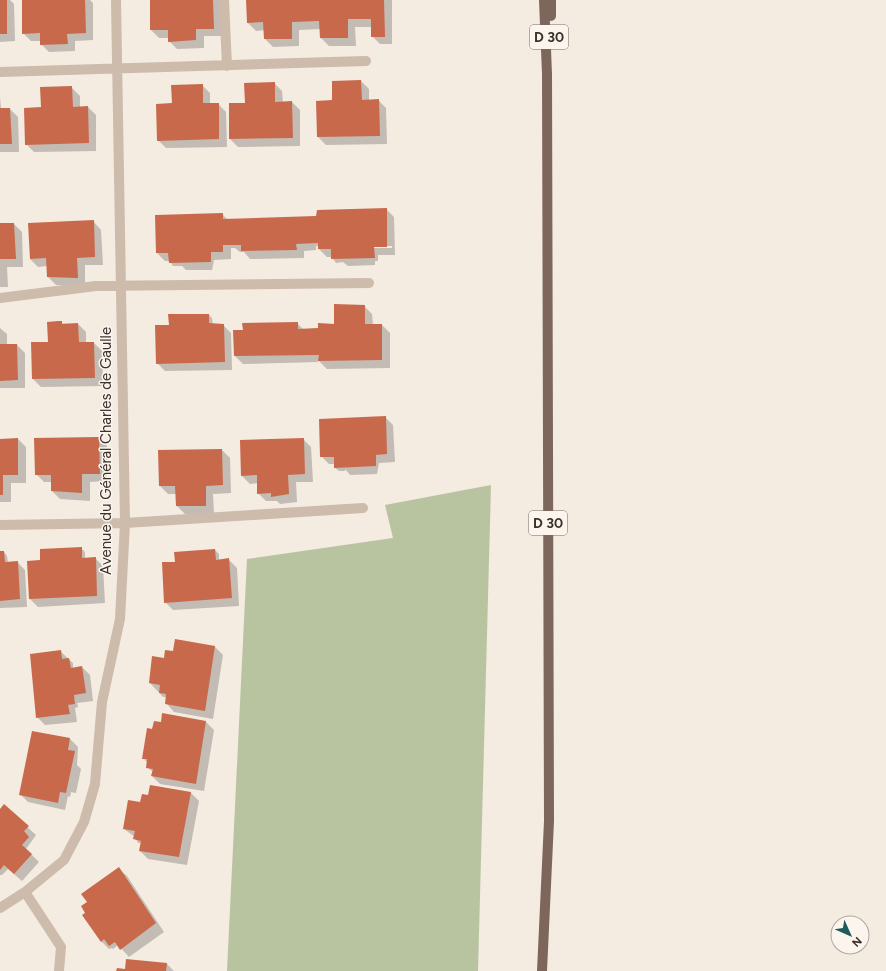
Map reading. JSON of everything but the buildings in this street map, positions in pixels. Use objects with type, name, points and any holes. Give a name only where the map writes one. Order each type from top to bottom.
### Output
[{"type":"main road","name":"D 30","points":[[544,0],[548,74]]},
{"type":"main road","name":"D 30","points":[[542,971],[549,821],[548,74],[551,0]]},
{"type":"street","name":"Avenue du Général Charles de Gaulle","points":[[0,908],[25,892],[64,860],[84,822],[93,792],[102,702],[120,619],[125,523],[116,0]]},
{"type":"street","points":[[224,0],[227,66]]},
{"type":"street","points":[[0,72],[366,62]]},
{"type":"street","points":[[0,298],[96,286],[120,287],[147,285],[369,283]]},
{"type":"street","points":[[0,525],[125,523],[363,508]]},
{"type":"street","points":[[25,892],[60,947],[59,971]]},
{"type":"green space","points":[[491,485],[478,971],[227,971],[247,559],[393,538],[385,505]]}]
